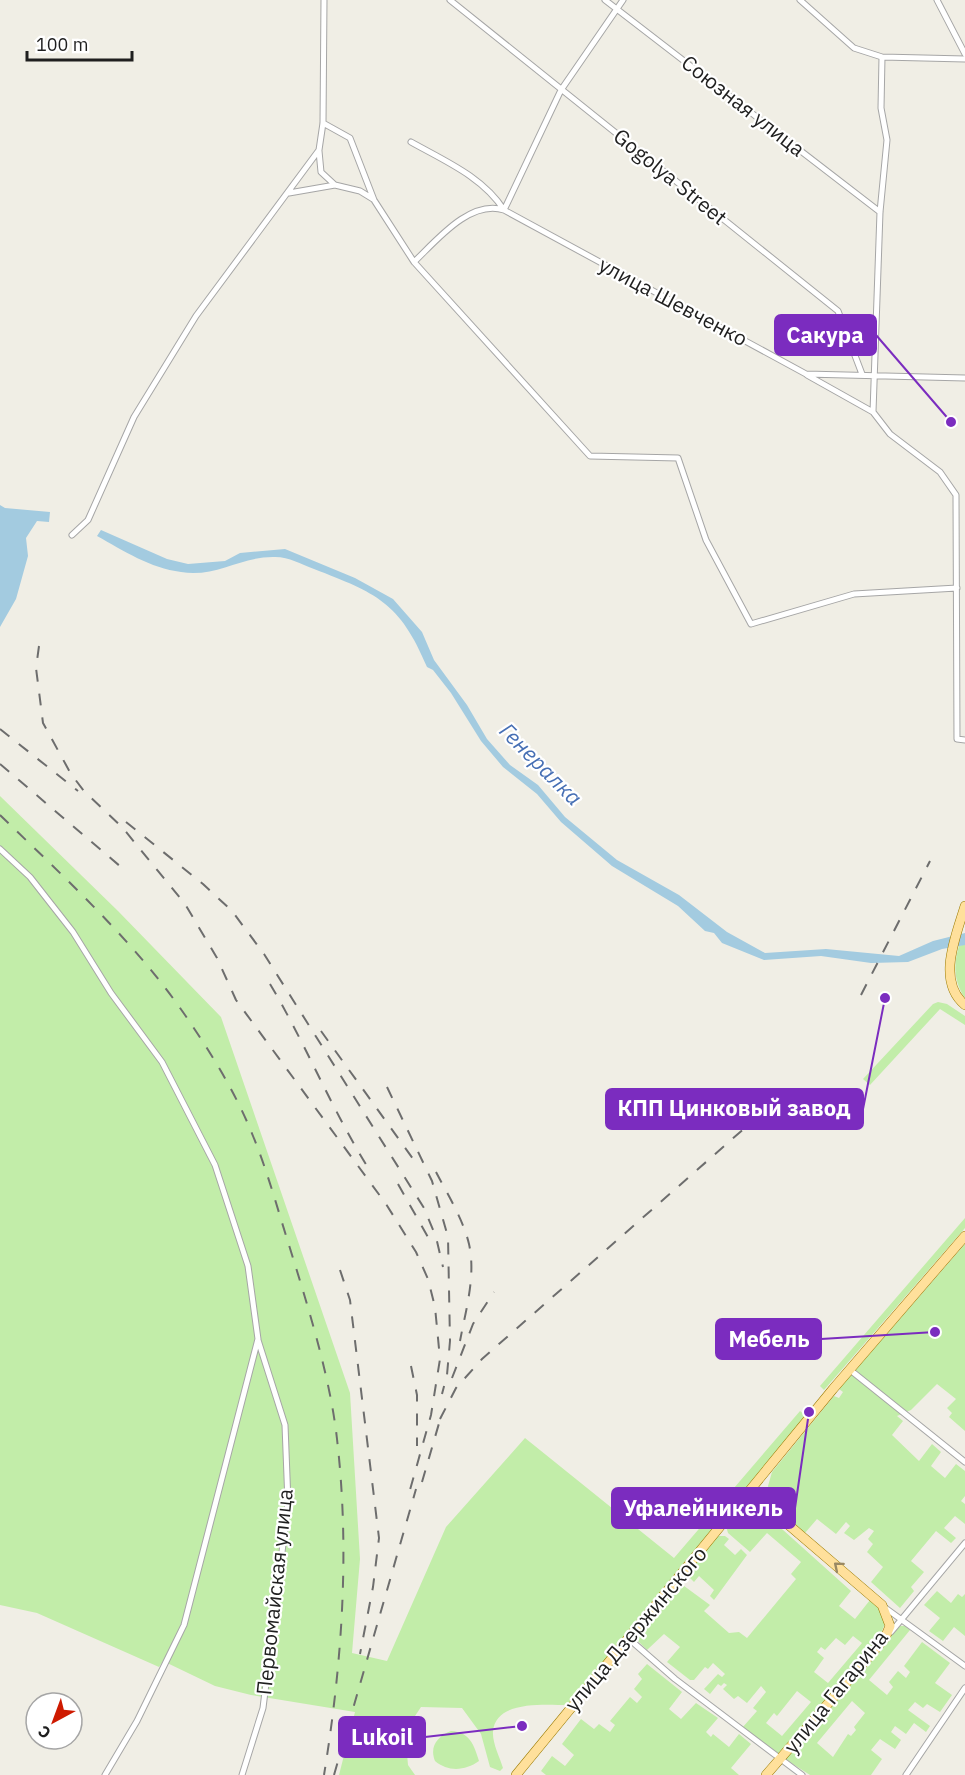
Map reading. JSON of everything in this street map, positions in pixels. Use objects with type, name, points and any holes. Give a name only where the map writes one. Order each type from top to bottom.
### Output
[{"type":"main road","points":[[965,906],[951,956],[952,983],[965,1005]]},
{"type":"main road","name":"улица Дзержинского","points":[[516,1775],[849,1369],[965,1236]]},
{"type":"main road","points":[[749,1491],[882,1605]]},
{"type":"main road","name":"улица Гагарина","points":[[766,1775],[885,1638],[890,1620],[882,1605]]},
{"type":"street","points":[[324,0],[323,123],[319,150],[321,172],[335,185]]},
{"type":"street","name":"Gogolya Street","points":[[450,0],[838,311],[862,374]]},
{"type":"street","name":"Союзная улица","points":[[605,0],[880,212]]},
{"type":"street","points":[[414,262],[444,232],[475,212],[492,207],[504,210],[561,90],[622,0]]},
{"type":"street","points":[[800,0],[854,48],[882,57],[965,56],[937,0]]},
{"type":"street","points":[[873,412],[880,212],[887,140],[881,108],[882,57]]},
{"type":"street","points":[[323,123],[350,138],[374,200],[414,262],[590,456],[678,458],[706,540],[751,624],[854,594],[957,588]]},
{"type":"street","name":"улица Шевченко","points":[[411,142],[466,173],[495,195],[504,210],[806,374],[965,378]]},
{"type":"street","points":[[72,535],[88,520],[134,417],[196,316],[319,150]]},
{"type":"street","points":[[288,193],[315,186],[335,185],[360,191],[374,200]]},
{"type":"street","points":[[806,374],[873,412],[890,434],[940,472],[956,495],[957,739],[965,740]]},
{"type":"street","points":[[0,849],[30,877],[73,932],[111,993],[162,1062],[215,1165],[248,1266],[258,1339],[184,1625],[136,1721],[105,1775]]},
{"type":"street","name":"Первомайская улица","points":[[242,1775],[263,1708],[288,1503],[285,1425],[258,1339]]},
{"type":"street","points":[[849,1369],[965,1462]]},
{"type":"street","name":"улица Гагарина","points":[[885,1638],[965,1543]]},
{"type":"street","points":[[882,1605],[965,1666]]},
{"type":"street","points":[[628,1638],[675,1679],[779,1760],[802,1775]]},
{"type":"street","points":[[906,1775],[965,1688]]},
{"type":"green space","points":[[0,796],[118,911],[221,1017],[350,1393],[360,1559],[352,1653],[387,1661],[446,1527],[525,1438],[674,1558],[800,1411],[806,1416],[679,1573],[567,1705],[523,1706],[503,1714],[496,1721],[493,1736],[503,1768],[500,1771],[490,1767],[481,1734],[462,1708],[421,1707],[405,1731],[408,1765],[415,1775],[339,1775],[355,1712],[251,1695],[215,1686],[163,1661],[159,1667],[37,1613],[0,1605]]},
{"type":"green space","points":[[965,944],[965,998],[957,980],[955,967],[959,946]]},
{"type":"green space","points":[[938,1002],[947,1004],[965,1016],[965,1025],[940,1009],[870,1085],[863,1079],[933,1004]]},
{"type":"green space","points":[[965,1218],[965,1228],[824,1390],[820,1386]]},
{"type":"green space","points":[[965,1244],[965,1431],[949,1417],[952,1413],[947,1408],[956,1399],[937,1384],[911,1410],[897,1416],[903,1421],[892,1435],[919,1461],[932,1444],[941,1452],[931,1466],[945,1478],[956,1464],[965,1471],[965,1496],[961,1501],[965,1504],[965,1524],[955,1516],[944,1528],[956,1538],[951,1543],[936,1531],[911,1561],[924,1572],[911,1587],[914,1591],[900,1608],[871,1582],[883,1567],[867,1552],[873,1544],[868,1539],[874,1531],[869,1528],[854,1540],[844,1533],[850,1526],[846,1522],[836,1534],[817,1519],[805,1533],[773,1506],[768,1486],[772,1472],[834,1396],[839,1398],[843,1392],[839,1389]]},
{"type":"green space","points":[[753,1503],[851,1591],[839,1606],[855,1619],[870,1600],[879,1608],[885,1623],[879,1639],[778,1755],[742,1728],[757,1711],[753,1708],[766,1692],[761,1686],[747,1703],[738,1696],[734,1699],[723,1689],[727,1685],[724,1683],[721,1686],[718,1684],[710,1694],[704,1689],[718,1674],[722,1677],[725,1674],[713,1663],[708,1669],[705,1667],[694,1680],[690,1680],[667,1662],[680,1647],[664,1634],[647,1650],[637,1640],[637,1634],[680,1583],[710,1605],[704,1611],[729,1633],[739,1632],[747,1638],[796,1579],[791,1574],[801,1562],[767,1533],[750,1552],[728,1533],[726,1526],[744,1504]],"holes":[[[853,1636],[862,1643],[828,1683],[814,1672],[824,1658],[817,1652],[821,1647],[825,1650],[836,1638],[845,1645]],[[797,1691],[811,1702],[782,1736],[766,1723],[774,1713],[777,1716]]]},
{"type":"green space","points":[[717,1536],[725,1536],[729,1539],[724,1545],[735,1555],[741,1549],[747,1555],[714,1600],[710,1596],[714,1590],[699,1576],[694,1582],[690,1578],[691,1569]]},
{"type":"green space","points":[[937,1591],[951,1603],[958,1594],[962,1597],[965,1594],[965,1636],[954,1627],[943,1641],[929,1631],[940,1618],[924,1605]]},
{"type":"green space","points":[[899,1626],[905,1626],[910,1630],[869,1680],[887,1695],[893,1687],[889,1682],[898,1671],[906,1678],[910,1672],[904,1666],[922,1642],[950,1663],[935,1683],[952,1695],[940,1712],[927,1704],[923,1708],[915,1702],[908,1710],[930,1726],[926,1732],[914,1723],[906,1734],[895,1726],[891,1732],[901,1740],[895,1749],[880,1739],[871,1750],[882,1759],[871,1775],[810,1775],[785,1759]],"holes":[[[852,1701],[865,1713],[854,1727],[856,1730],[851,1736],[848,1734],[833,1757],[817,1743]]]},
{"type":"green space","points":[[647,1664],[682,1692],[669,1709],[681,1719],[696,1703],[718,1718],[706,1732],[711,1737],[713,1734],[729,1747],[739,1734],[751,1744],[731,1768],[739,1775],[546,1775],[541,1771],[552,1756],[565,1766],[574,1755],[562,1744],[581,1719],[594,1729],[599,1724],[610,1732],[615,1725],[610,1721],[630,1697],[637,1703],[642,1697],[634,1689],[642,1679],[638,1674]]},
{"type":"green space","points":[[451,1731],[463,1734],[470,1740],[479,1761],[468,1767],[457,1769],[445,1767],[435,1761],[433,1751],[436,1742]]},
{"type":"water","points":[[0,505],[5,508],[50,512],[49,522],[37,521],[26,538],[28,556],[16,599],[0,627]]},
{"type":"water","name":"Генералка","points":[[101,530],[167,559],[188,564],[225,561],[240,553],[285,549],[355,578],[393,599],[422,632],[434,660],[467,705],[487,739],[510,765],[538,785],[565,817],[617,860],[679,895],[727,932],[765,953],[826,949],[899,956],[933,941],[965,933],[965,945],[942,949],[908,962],[871,963],[821,956],[764,960],[722,943],[714,933],[705,931],[678,906],[612,866],[561,822],[537,794],[503,767],[481,741],[451,693],[433,670],[427,667],[407,628],[396,614],[370,593],[336,577],[280,557],[251,560],[206,572],[170,570],[138,558],[97,536]]},
{"type":"railway","points":[[39,646],[36,668],[43,723],[71,774],[84,791],[122,827],[185,904],[217,958],[236,1000],[386,1204],[416,1252],[428,1279],[435,1307],[440,1359],[431,1415],[408,1497]]},
{"type":"railway","points":[[0,729],[78,791]]},
{"type":"railway","points":[[0,764],[121,867]]},
{"type":"railway","points":[[0,815],[121,936],[165,988],[204,1044],[231,1089],[246,1120],[267,1175],[317,1340],[334,1415],[341,1481],[342,1607],[335,1691],[324,1775]]},
{"type":"railway","points":[[126,822],[203,884],[232,911],[264,954],[424,1208],[436,1237],[443,1267]]},
{"type":"railway","points":[[861,995],[930,861]]},
{"type":"railway","points":[[270,984],[372,1174]]},
{"type":"railway","points":[[321,1031],[416,1163]]},
{"type":"railway","points":[[387,1087],[432,1181],[448,1237],[450,1341],[447,1375],[442,1394]]},
{"type":"railway","points":[[440,1419],[456,1388],[482,1359],[780,1097]]},
{"type":"railway","points":[[436,1172],[463,1225],[471,1256],[469,1292],[460,1341]]},
{"type":"railway","points":[[398,1184],[429,1239]]},
{"type":"railway","points":[[340,1270],[350,1300],[379,1538],[373,1587],[360,1654]]},
{"type":"railway","points":[[452,1378],[473,1324],[494,1292]]},
{"type":"railway","points":[[411,1366],[417,1395],[417,1446]]},
{"type":"railway","points":[[422,1482],[442,1413]]},
{"type":"railway","points":[[334,1775],[416,1489]]},
{"type":"place","name":"Сакура","points":[[951,422]]},
{"type":"place","name":"КПП Цинковый завод","points":[[885,998]]},
{"type":"place","name":"Мебель","points":[[935,1332]]},
{"type":"place","name":"Уфалейникель","points":[[809,1412]]},
{"type":"place","name":"Lukoil","points":[[522,1726]]}]
